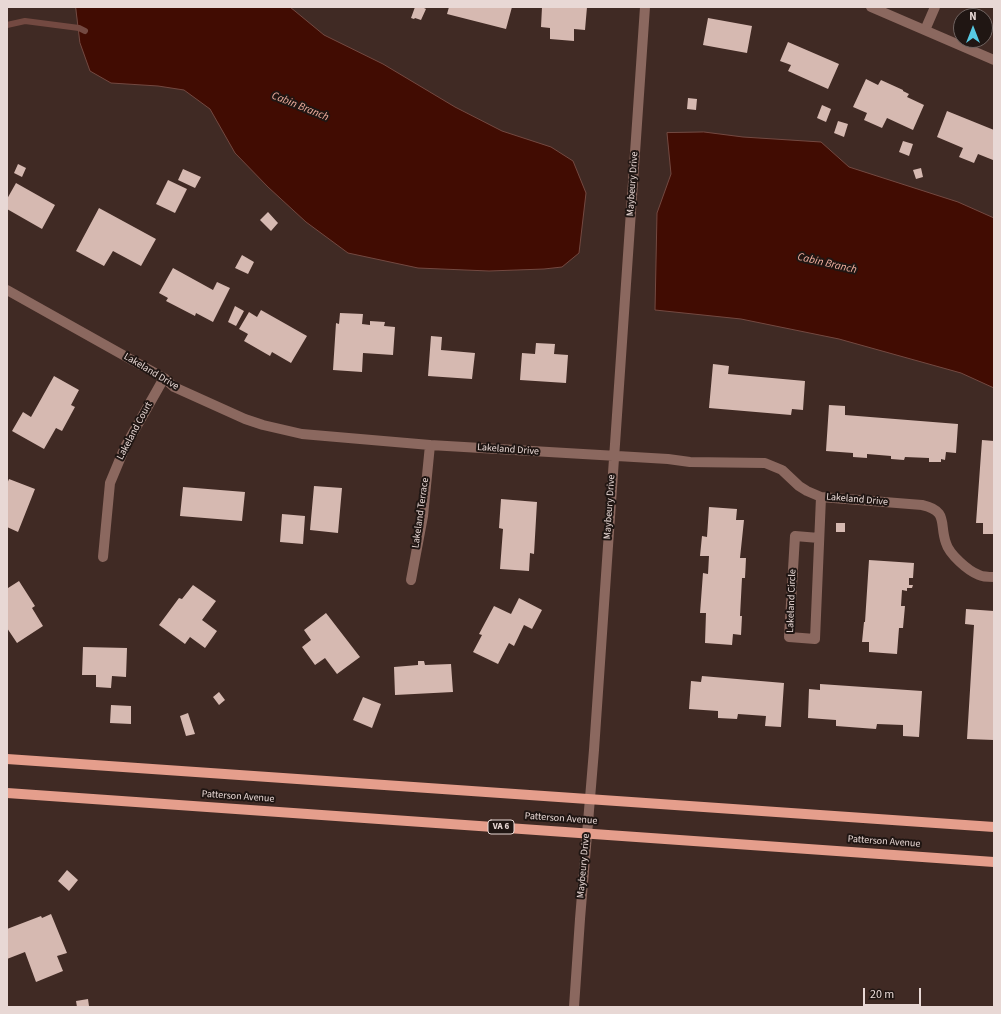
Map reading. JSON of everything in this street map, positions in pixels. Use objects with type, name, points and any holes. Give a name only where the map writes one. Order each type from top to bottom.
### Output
[{"type":"main road","points":[[7,759],[994,827]]},
{"type":"main road","name":"Patterson Avenue","points":[[7,793],[994,862]]},
{"type":"street","name":"Maybeury Drive","points":[[574,1007],[594,750],[645,7]]},
{"type":"street","points":[[871,7],[994,60]]},
{"type":"street","points":[[925,30],[935,7]]},
{"type":"street","name":"Lakeland Drive","points":[[7,290],[164,378],[174,387],[194,395],[209,404],[263,425],[302,434],[430,444],[668,459],[690,462],[765,463],[782,470],[803,489],[821,497],[929,507],[935,509],[942,519],[946,543],[953,555],[971,571],[980,576],[994,577]]},
{"type":"street","name":"Lakeland Court","points":[[104,556],[110,483],[125,447],[164,378]]},
{"type":"street","name":"Lakeland Terrace","points":[[411,580],[423,516],[430,444]]},
{"type":"street","name":"Lakeland Circle","points":[[819,538],[795,536],[789,637],[814,639],[819,538],[821,497]]},
{"type":"water","points":[[76,7],[290,7],[324,35],[383,64],[455,107],[502,131],[551,147],[573,161],[586,193],[579,253],[562,267],[489,271],[418,268],[348,253],[306,222],[268,187],[235,153],[210,109],[184,90],[158,86],[111,83],[90,71],[80,43]]},
{"type":"water","points":[[704,132],[743,137],[821,142],[849,167],[958,202],[994,218],[994,388],[961,373],[839,339],[741,319],[655,310],[657,213],[671,174],[667,133]]},
{"type":"building","points":[[415,7],[422,7],[426,9],[421,20],[411,18]]},
{"type":"building","points":[[449,7],[512,7],[506,29],[447,14]]},
{"type":"building","points":[[542,7],[587,7],[585,30],[574,29],[574,41],[550,39],[550,28],[541,27]]},
{"type":"building","points":[[708,18],[752,26],[747,53],[703,45]]},
{"type":"building","points":[[788,42],[839,64],[828,89],[788,71],[791,65],[780,61]]},
{"type":"building","points":[[866,79],[878,85],[881,80],[903,90],[909,94],[907,97],[924,105],[913,130],[887,118],[882,128],[864,120],[867,113],[853,107]]},
{"type":"building","points":[[688,98],[697,99],[696,110],[687,109]]},
{"type":"building","points":[[822,105],[831,109],[826,122],[817,118]]},
{"type":"building","points":[[947,111],[994,130],[993,160],[978,154],[974,163],[959,157],[963,148],[937,137]]},
{"type":"building","points":[[838,121],[848,124],[844,137],[834,133]]},
{"type":"building","points":[[903,141],[913,144],[909,156],[899,152]]},
{"type":"building","points":[[18,164],[26,168],[22,177],[14,173]]},
{"type":"building","points":[[921,168],[923,177],[916,179],[913,170]]},
{"type":"building","points":[[183,169],[201,177],[195,188],[178,180]]},
{"type":"building","points":[[168,180],[187,189],[175,213],[156,204]]},
{"type":"building","points":[[16,183],[55,205],[42,229],[7,209],[7,199]]},
{"type":"building","points":[[99,208],[156,239],[141,266],[113,251],[104,266],[76,251]]},
{"type":"building","points":[[268,212],[278,223],[271,231],[260,220]]},
{"type":"building","points":[[242,255],[254,262],[248,274],[235,268]]},
{"type":"building","points":[[173,268],[213,290],[217,282],[230,288],[213,322],[196,313],[195,316],[166,301],[168,298],[159,293]]},
{"type":"building","points":[[235,306],[244,311],[236,326],[228,322]]},
{"type":"building","points":[[261,310],[307,336],[291,363],[272,352],[270,356],[244,341],[248,334],[239,329],[249,312],[257,317]]},
{"type":"building","points":[[340,313],[363,314],[362,324],[370,325],[370,321],[385,322],[384,326],[395,327],[393,355],[363,353],[362,372],[333,370],[336,323],[339,324]]},
{"type":"building","points":[[431,336],[442,337],[441,350],[475,353],[472,379],[428,376]]},
{"type":"building","points":[[536,343],[555,344],[554,354],[568,355],[566,383],[520,380],[522,353],[535,354]]},
{"type":"building","points":[[713,364],[729,366],[728,374],[805,381],[803,410],[792,409],[791,415],[709,408]]},
{"type":"building","points":[[54,376],[79,390],[71,405],[75,407],[62,431],[56,428],[44,449],[12,431],[23,412],[31,417]]},
{"type":"building","points":[[829,405],[845,406],[845,415],[958,424],[956,453],[946,452],[945,460],[941,459],[941,462],[929,462],[929,458],[905,457],[904,460],[891,459],[891,456],[867,454],[867,458],[853,457],[853,453],[826,451]]},
{"type":"building","points":[[982,440],[994,441],[994,534],[983,534],[983,523],[976,523]]},
{"type":"building","points":[[9,479],[35,489],[18,532],[7,527],[7,484]]},
{"type":"building","points":[[314,486],[342,488],[338,533],[310,530]]},
{"type":"building","points":[[183,487],[245,492],[242,521],[180,516]]},
{"type":"building","points":[[501,499],[537,502],[534,554],[530,553],[529,571],[500,569],[503,529],[499,528]]},
{"type":"building","points":[[709,507],[737,509],[736,520],[744,520],[740,558],[746,558],[745,578],[742,578],[740,616],[742,616],[741,635],[733,634],[732,645],[705,643],[706,613],[700,613],[703,573],[708,574],[709,556],[700,556],[702,536],[707,537]]},
{"type":"building","points":[[282,514],[305,516],[303,544],[280,542]]},
{"type":"building","points":[[836,523],[845,523],[845,532],[836,532]]},
{"type":"building","points":[[869,560],[914,563],[913,578],[909,578],[909,585],[913,585],[912,588],[907,588],[907,591],[902,590],[901,606],[905,606],[903,628],[899,628],[897,654],[869,652],[869,642],[862,642],[865,622]]},
{"type":"building","points":[[19,581],[35,606],[32,608],[43,626],[17,643],[7,628],[7,586],[8,588]]},
{"type":"building","points":[[193,585],[216,601],[202,620],[217,631],[205,648],[190,637],[185,644],[159,625],[179,598],[182,599]]},
{"type":"building","points":[[519,598],[542,610],[532,629],[524,625],[514,646],[509,643],[498,664],[473,652],[482,635],[479,634],[494,606],[511,614]]},
{"type":"building","points":[[966,609],[994,611],[994,740],[967,739],[974,625],[965,624]]},
{"type":"building","points":[[326,613],[360,657],[337,674],[325,658],[315,665],[302,647],[311,640],[304,630]]},
{"type":"building","points":[[83,647],[127,648],[126,677],[112,676],[111,688],[96,687],[96,675],[82,675]]},
{"type":"building","points":[[418,661],[424,661],[425,665],[451,664],[453,692],[395,695],[394,667],[418,665]]},
{"type":"building","points":[[702,676],[784,683],[781,727],[765,726],[766,716],[738,714],[737,719],[718,718],[718,711],[689,709],[691,681],[701,682]]},
{"type":"building","points":[[820,684],[922,691],[919,737],[903,736],[903,725],[877,724],[876,729],[836,726],[836,720],[808,718],[809,689],[820,690]]},
{"type":"building","points":[[219,692],[225,700],[219,705],[213,697]]},
{"type":"building","points":[[363,697],[381,704],[372,728],[353,720]]},
{"type":"building","points":[[111,705],[131,706],[131,724],[110,723]]},
{"type":"building","points":[[188,713],[195,734],[186,736],[180,716]]},
{"type":"building","points":[[67,870],[78,880],[69,891],[58,881]]},
{"type":"building","points":[[51,914],[67,953],[57,956],[63,971],[36,982],[25,952],[7,959],[7,929],[41,916],[42,918]]},
{"type":"building","points":[[88,999],[89,1006],[77,1007],[76,1001]]},
{"type":"waterway","name":"Cabin Branch","points":[[7,25],[25,21],[79,28],[85,31]]}]
